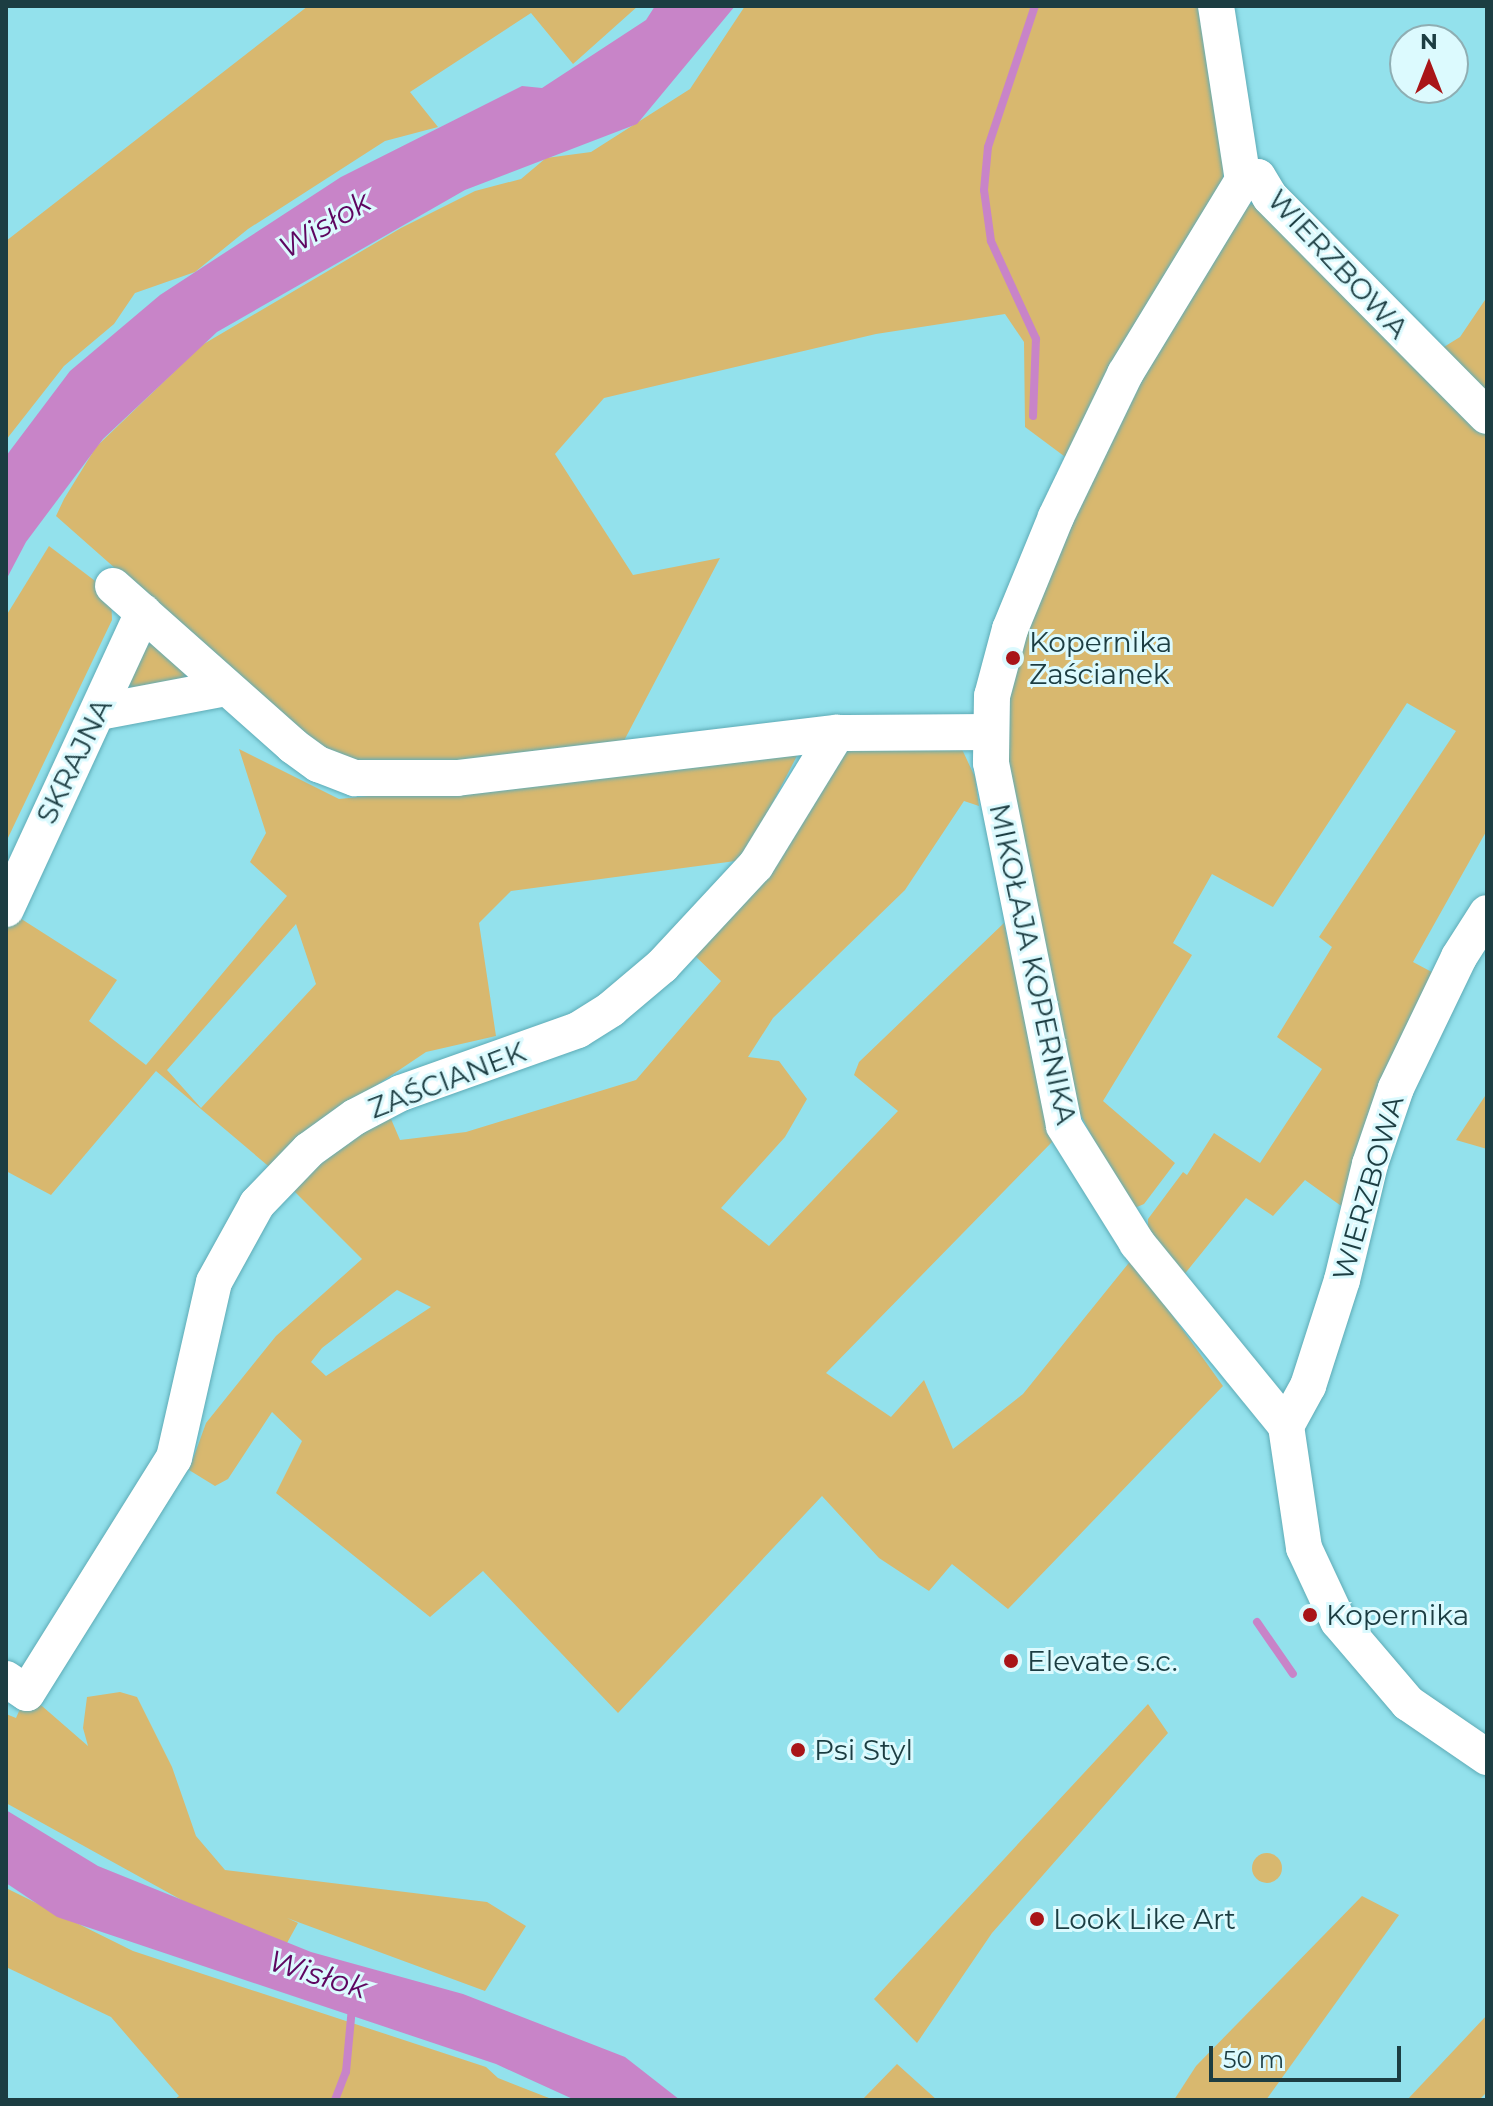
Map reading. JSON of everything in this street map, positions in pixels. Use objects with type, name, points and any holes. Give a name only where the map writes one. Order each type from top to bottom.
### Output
[{"type":"street","name":"WIERZBOWA","points":[[1216,6],[1243,180],[1258,177],[1270,197],[1487,416]]},
{"type":"street","name":"MIKOŁAJA KOPERNIKA","points":[[1243,180],[1125,374],[1056,517],[1010,629],[988,732],[1064,1126],[1137,1243],[1286,1426]]},
{"type":"street","points":[[113,586],[226,688],[318,764],[368,780],[457,778],[837,733],[988,732]]},
{"type":"street","name":"SKRAJNA","points":[[6,909],[143,612]]},
{"type":"street","points":[[99,712],[226,688]]},
{"type":"street","name":"ZAŚCIANEK","points":[[17,1686],[174,1458],[214,1282],[257,1204],[309,1150],[355,1117],[401,1093],[578,1030],[611,1009],[662,966],[756,865],[837,733]]},
{"type":"street","name":"WIERZBOWA","points":[[1286,1426],[1308,1386],[1337,1295],[1370,1164],[1396,1088],[1459,957],[1487,913]]},
{"type":"street","points":[[1286,1426],[1304,1548],[1338,1621],[1408,1703],[1487,1757]]},
{"type":"shaded area","points":[[308,6],[638,6],[573,64],[531,13],[410,92],[438,127],[385,141],[248,229],[195,272],[135,293],[114,324],[64,366],[6,440],[6,241]]},
{"type":"shaded area","points":[[745,6],[1201,6],[1226,147],[1223,179],[1068,459],[1025,427],[1024,342],[1005,314],[876,334],[604,398],[555,454],[633,575],[720,558],[617,754],[341,768],[56,516],[64,499],[96,447],[202,345],[401,228],[475,191],[521,179],[546,158],[591,152],[690,89]]},
{"type":"shaded area","points":[[1260,203],[1487,434],[1487,830],[1413,962],[1443,978],[1351,1213],[1305,1180],[1273,1216],[1246,1198],[1183,1276],[1148,1233],[1148,1219],[1183,1172],[1187,1175],[1214,1133],[1260,1163],[1322,1069],[1277,1037],[1332,947],[1319,937],[1456,731],[1407,703],[1273,907],[1212,874],[1173,943],[1192,955],[1103,1101],[1175,1163],[1144,1204],[1130,1210],[1074,1102],[1001,742],[1021,640],[1111,425],[1246,205]]},
{"type":"shaded area","points":[[1487,297],[1487,405],[1431,355],[1460,337]]},
{"type":"shaded area","points":[[49,546],[111,593],[112,620],[6,842],[6,616]]},
{"type":"shaded area","points":[[141,634],[199,676],[121,699]]},
{"type":"shaded area","points":[[960,745],[975,777],[979,806],[964,801],[905,890],[773,1018],[748,1057],[779,1061],[807,1099],[785,1137],[721,1208],[769,1246],[898,1111],[854,1075],[859,1062],[1004,923],[1053,1141],[826,1373],[891,1417],[924,1380],[953,1449],[1023,1394],[1132,1259],[1223,1386],[1008,1609],[952,1564],[929,1591],[879,1558],[822,1496],[618,1713],[483,1571],[430,1617],[276,1493],[302,1441],[272,1412],[228,1479],[215,1486],[189,1470],[206,1423],[276,1336],[362,1259],[287,1184],[388,1112],[400,1140],[466,1132],[636,1080],[721,981],[689,950],[836,751]],"holes":[[[397,1290],[431,1307],[326,1376],[311,1362],[322,1348]]]},
{"type":"shaded area","points":[[239,749],[339,799],[799,752],[743,860],[511,891],[479,923],[496,1036],[426,1052],[362,1095],[273,1170],[156,1071],[51,1195],[6,1171],[6,928],[12,913],[117,980],[89,1021],[146,1065],[287,896],[250,862],[266,833]],"holes":[[[296,924],[316,984],[201,1108],[167,1070]]]},
{"type":"shaded area","points":[[1487,1093],[1487,1149],[1456,1140]]},
{"type":"shaded area","points":[[120,1692],[137,1697],[172,1767],[196,1836],[225,1870],[487,1902],[526,1926],[485,1991],[287,1918],[298,1923],[287,1943],[216,1919],[6,1803],[6,1714],[16,1718],[27,1693],[88,1746],[83,1728],[87,1697]]},
{"type":"shaded area","points":[[1148,1704],[1168,1733],[992,1933],[917,2043],[874,1999]]},
{"type":"shaded area","points":[[1267,1853],[1278,1857],[1282,1868],[1278,1879],[1267,1883],[1256,1879],[1252,1868],[1256,1857]]},
{"type":"shaded area","points":[[6,1888],[133,1951],[486,2067],[498,2078],[554,2100],[174,2100],[179,2096],[111,2017],[6,1967]]},
{"type":"shaded area","points":[[1362,1896],[1399,1915],[1266,2100],[1174,2100],[1196,2066]]},
{"type":"shaded area","points":[[1487,2015],[1487,2092],[1479,2100],[1407,2100]]},
{"type":"shaded area","points":[[897,2064],[937,2100],[862,2100]]},
{"type":"water","name":"Wisłok","points":[[655,6],[735,6],[637,124],[465,190],[217,332],[103,439],[26,542],[6,580],[6,456],[70,371],[160,295],[341,177],[522,86],[542,88],[646,20]]},
{"type":"water","name":"Wisłok","points":[[6,1810],[98,1866],[311,1952],[463,1994],[625,2057],[680,2100],[575,2100],[496,2064],[57,1917],[6,1883]]},
{"type":"waterway","points":[[1033,416],[1036,339],[991,241],[984,190],[988,147],[1035,6]]},
{"type":"waterway","points":[[1257,1622],[1293,1674]]},
{"type":"waterway","name":"Wisłok","points":[[335,2100],[346,2072],[352,2007]]},
{"type":"place","name":"Kopernika Zaścianek","points":[[1013,658]]},
{"type":"place","name":"Kopernika","points":[[1310,1615]]},
{"type":"place","name":"Elevate s.c.","points":[[1011,1661]]},
{"type":"place","name":"Psi Styl","points":[[798,1750]]},
{"type":"place","name":"Look Like Art","points":[[1037,1919]]}]
